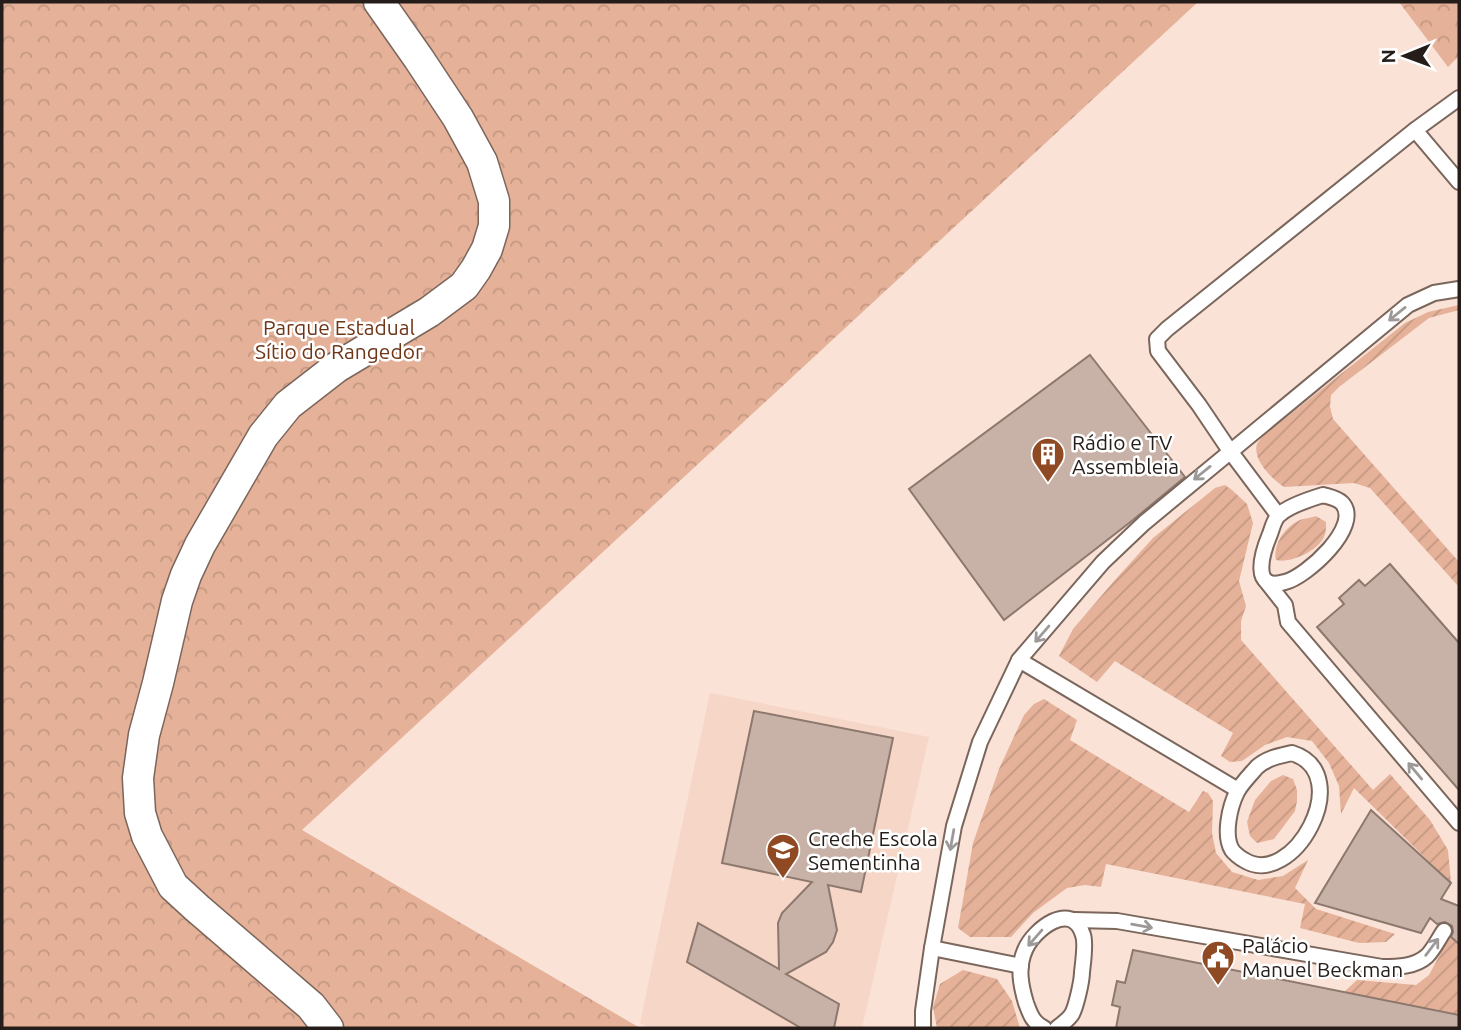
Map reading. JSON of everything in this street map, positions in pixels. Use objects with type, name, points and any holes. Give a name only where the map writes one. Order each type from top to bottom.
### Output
[{"type":"street","points":[[328,1028],[311,1006],[173,886],[147,836],[140,813],[138,778],[145,735],[177,601],[186,575],[200,545],[262,436],[288,405],[337,367],[429,312],[464,286],[487,249],[494,226],[494,201],[482,162],[458,118],[379,2]]},
{"type":"lane","points":[[1278,515],[1158,351],[1157,339],[1415,130],[1459,98]]},
{"type":"lane","points":[[1415,130],[1459,182]]},
{"type":"lane","points":[[923,1028],[932,948],[954,826],[980,742],[1019,660],[1103,562],[1144,523],[1408,305],[1434,293],[1459,289]]},
{"type":"lane","points":[[1266,581],[1278,584],[1291,580],[1312,566],[1335,542],[1346,521],[1346,510],[1342,502],[1323,495],[1303,501],[1278,515],[1264,547],[1261,574],[1266,581],[1285,605],[1288,622],[1459,823]]},
{"type":"lane","points":[[1019,660],[1238,790]]},
{"type":"lane","points":[[1292,753],[1304,757],[1314,768],[1320,788],[1316,817],[1306,836],[1289,854],[1269,864],[1254,865],[1242,860],[1231,849],[1228,833],[1230,813],[1238,790],[1259,765],[1275,757],[1292,753]]},
{"type":"lane","points":[[1044,1028],[1038,1025],[1030,1013],[1021,986],[1021,966],[1025,950],[1038,932],[1056,919],[1066,917],[1074,920],[1117,921],[1399,968],[1427,956],[1444,931]]},
{"type":"lane","points":[[1057,1028],[1072,1015],[1082,977],[1083,935],[1074,920]]},
{"type":"lane","points":[[932,948],[1021,966]]},
{"type":"shaded area","name":"Creche Escola Sementinha","points":[[710,693],[929,737],[862,1028],[650,1028],[640,1023]]},
{"type":"green space","name":"Parque Estadual Sítio do Rangedor","points":[[2,2],[1198,2],[302,830],[640,1028],[2,1028]]},
{"type":"green space","points":[[1399,2],[1459,2],[1459,56],[1448,67]]},
{"type":"green space","points":[[1459,305],[1459,310],[1429,318],[1339,387],[1331,395],[1330,407],[1333,419],[1459,562],[1459,587],[1370,488],[1354,483],[1284,487],[1264,469],[1256,450],[1264,435],[1405,323],[1428,312]]},
{"type":"green space","points":[[1225,485],[1247,504],[1253,523],[1239,581],[1246,606],[1241,621],[1241,640],[1373,790],[1390,774],[1430,820],[1448,850],[1451,883],[1354,788],[1341,814],[1339,786],[1329,763],[1312,741],[1287,737],[1265,745],[1242,761],[1230,762],[1221,756],[1233,733],[1115,661],[1097,682],[1059,656],[1073,629],[1153,538],[1215,488]]},
{"type":"green space","points":[[1316,516],[1326,522],[1325,533],[1318,545],[1297,558],[1276,560],[1276,549],[1284,532],[1302,519]]},
{"type":"green space","points":[[1044,699],[1077,720],[1070,740],[1189,812],[1203,791],[1208,793],[1213,801],[1212,833],[1216,853],[1232,872],[1258,880],[1283,876],[1308,860],[1295,888],[1316,909],[1395,934],[1386,942],[1359,943],[1300,928],[1305,904],[1106,864],[1101,887],[1085,885],[1067,888],[1033,913],[1011,937],[970,937],[958,928],[973,843],[999,769],[1024,715],[1034,704]]},
{"type":"green space","points":[[1283,775],[1293,779],[1297,790],[1295,811],[1274,839],[1257,843],[1250,836],[1247,822],[1255,800],[1271,781]]},
{"type":"green space","points":[[1450,936],[1459,944],[1458,1015],[1344,992],[1357,980],[1416,985],[1429,975]]},
{"type":"green space","points":[[963,970],[997,979],[1012,1001],[1020,1028],[937,1028],[933,1007],[940,984]]},
{"type":"building","name":"Rádio e TV Assembleia","points":[[1090,355],[1185,477],[1004,620],[909,489]]},
{"type":"building","points":[[1390,564],[1459,643],[1459,790],[1317,627],[1344,604],[1339,598],[1359,580],[1365,586]]},
{"type":"building","points":[[754,711],[893,738],[861,892],[828,885],[837,930],[833,942],[826,952],[786,974],[839,1004],[834,1028],[801,1028],[687,962],[698,923],[779,969],[778,923],[782,913],[812,882],[722,863]]},
{"type":"building","points":[[1371,810],[1451,883],[1441,899],[1459,906],[1459,944],[1451,937],[1452,926],[1445,922],[1437,924],[1430,918],[1421,933],[1315,903]]},
{"type":"building","name":"Palácio Manuel Beckman","points":[[1133,950],[1459,1015],[1459,1028],[1116,1028],[1120,1007],[1112,1005],[1117,981],[1125,983]]},
{"type":"place","name":"Rádio e TV Assembleia","points":[[1048,484]]},
{"type":"place","name":"Creche Escola Sementinha","points":[[783,880]]},
{"type":"place","name":"Palácio Manuel Beckman","points":[[1218,987]]}]
